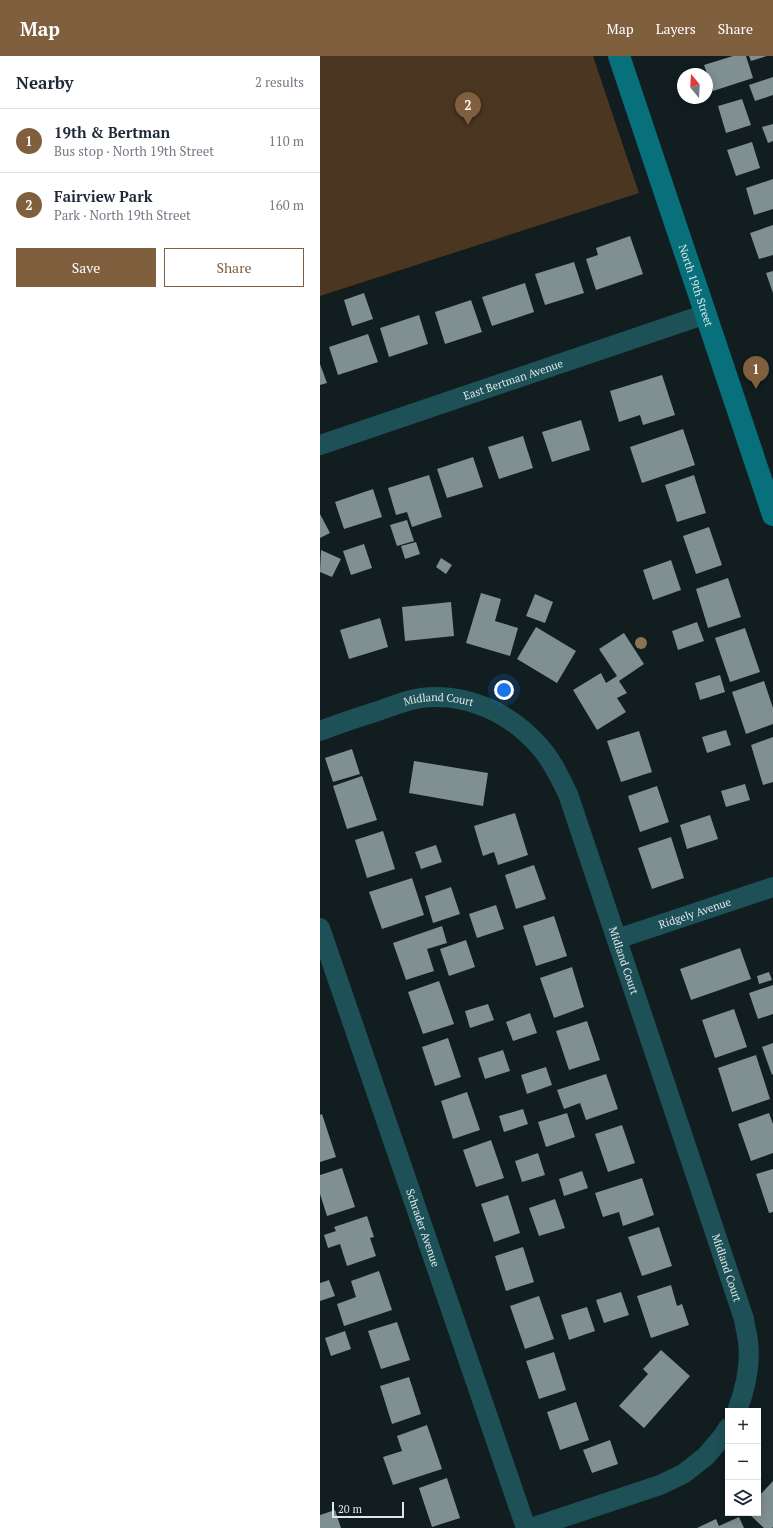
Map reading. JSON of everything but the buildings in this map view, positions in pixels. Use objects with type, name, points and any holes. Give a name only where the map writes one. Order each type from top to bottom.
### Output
[{"type":"street","name":"North 19th Street","points":[[619,56],[773,515]]},
{"type":"street","name":"East Bertman Avenue","points":[[320,445],[706,314]]},
{"type":"street","name":"Midland Court","points":[[320,731],[394,705],[422,698],[456,697],[481,704],[523,730],[541,748],[558,775],[568,794],[744,1320],[748,1342],[748,1366],[743,1396],[738,1408]]},
{"type":"street","name":"Ridgely Avenue","points":[[617,939],[773,887]]},
{"type":"street","name":"Schrader Avenue","points":[[320,928],[526,1528]]},
{"type":"street","points":[[531,1528],[660,1485],[683,1474],[706,1456],[725,1433]]},
{"type":"shaded area","points":[[320,56],[593,56],[639,193],[320,296]]},
{"type":"place","name":"Fairview Park","points":[[468,125]]},
{"type":"place","name":"19th & Bertman","points":[[756,389]]}]
